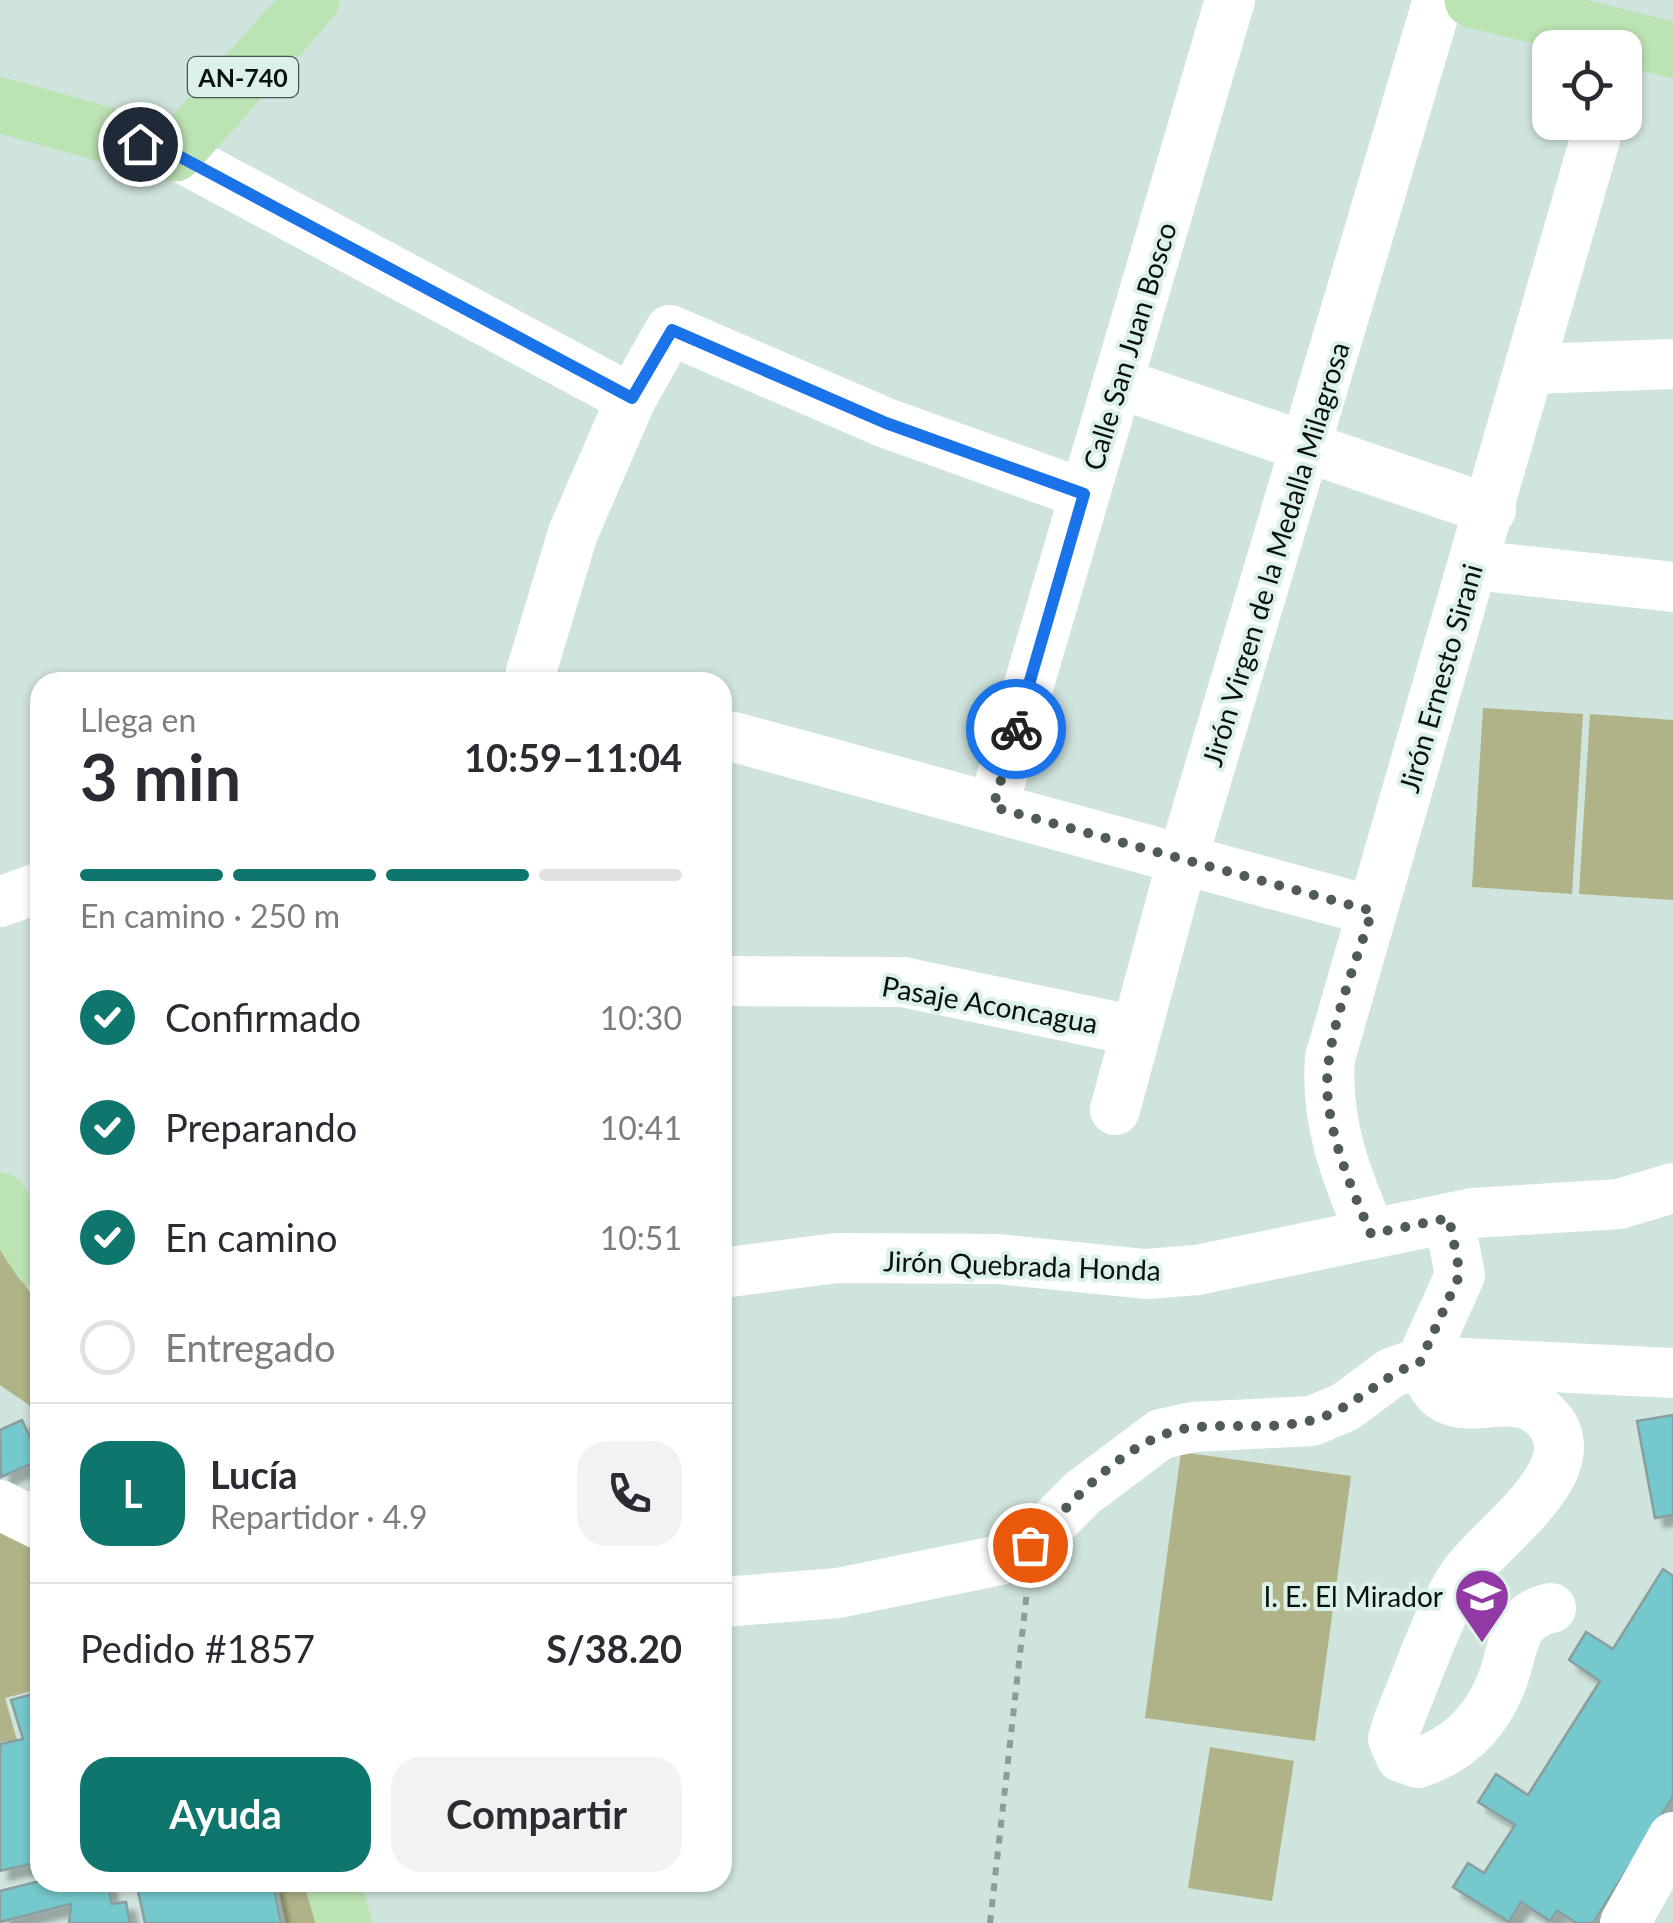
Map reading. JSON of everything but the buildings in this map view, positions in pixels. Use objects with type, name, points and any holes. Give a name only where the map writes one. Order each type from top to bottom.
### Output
[{"type":"main road","name":"AN-740","points":[[175,154],[312,0]]},
{"type":"main road","points":[[1472,0],[1583,30]]},
{"type":"main road","points":[[0,105],[175,154]]},
{"type":"main road","points":[[0,1200],[30,1246]]},
{"type":"main road","points":[[335,1892],[344,1923]]},
{"type":"street","name":"Calle San Juan Bosco","points":[[993,807],[1230,0]]},
{"type":"street","name":"Jirón Virgen de la Medalla Milagrosa","points":[[1115,1110],[1182,862],[1438,0]]},
{"type":"street","name":"Jirón Ernesto Sirani","points":[[1371,1234],[1351,1189],[1327,1098],[1330,1058],[1532,370],[1595,140]]},
{"type":"street","points":[[175,154],[632,398]]},
{"type":"street","points":[[531,672],[573,532],[632,398],[672,330],[886,423],[1084,494]]},
{"type":"street","points":[[1532,370],[1673,364]]},
{"type":"street","points":[[1118,383],[1491,510]]},
{"type":"street","points":[[1474,565],[1673,587]]},
{"type":"street","points":[[734,737],[1372,911]]},
{"type":"street","points":[[0,902],[30,891]]},
{"type":"street","name":"Pasaje Aconcagua","points":[[732,982],[903,982],[1136,1032]]},
{"type":"street","name":"Jirón Quebrada Honda","points":[[732,1271],[837,1258],[998,1259],[1146,1274],[1198,1270],[1449,1218],[1619,1204],[1673,1188]]},
{"type":"street","points":[[1420,1362],[1460,1274],[1449,1218]]},
{"type":"street","points":[[1420,1362],[1438,1394],[1454,1401],[1511,1399],[1532,1405],[1557,1431],[1561,1446],[1548,1484],[1474,1561],[1448,1603],[1398,1722],[1393,1739],[1401,1757],[1418,1763],[1463,1742],[1502,1684],[1517,1629],[1533,1612],[1551,1608]]},
{"type":"street","points":[[732,1601],[838,1593],[1000,1560],[1032,1544],[1082,1494],[1161,1434],[1193,1427],[1312,1421],[1345,1407],[1391,1372],[1420,1362],[1673,1373]]},
{"type":"street","points":[[0,1505],[30,1520]]},
{"type":"street","points":[[1625,1923],[1673,1837]]},
{"type":"path","points":[[990,1923],[1032,1544]]},
{"type":"green space","points":[[1483,708],[1583,714],[1572,894],[1472,887]]},
{"type":"green space","points":[[1590,714],[1673,720],[1673,900],[1579,894]]},
{"type":"green space","points":[[0,1245],[30,1292],[30,1407],[0,1385]]},
{"type":"green space","points":[[1181,1452],[1351,1476],[1315,1741],[1145,1718]]},
{"type":"green space","points":[[0,1523],[30,1536],[30,1692],[5,1698],[17,1740],[0,1742]]},
{"type":"green space","points":[[1210,1747],[1294,1761],[1272,1901],[1188,1888]]},
{"type":"green space","points":[[279,1892],[307,1892],[318,1923],[286,1923]]},
{"type":"way so far","points":[[1016,729],[993,807],[1182,862],[1372,911],[1330,1058],[1327,1098],[1335,1134],[1351,1189],[1371,1234],[1449,1218],[1460,1274],[1420,1362],[1391,1372],[1345,1407],[1312,1421],[1193,1427],[1161,1434],[1082,1494],[1030,1545]]},
{"type":"place","name":"I. E. El Mirador","points":[[1482,1645]]},
{"type":"route","points":[[140,144],[175,154],[632,398],[672,330],[886,423],[1084,494],[1016,729]]}]
